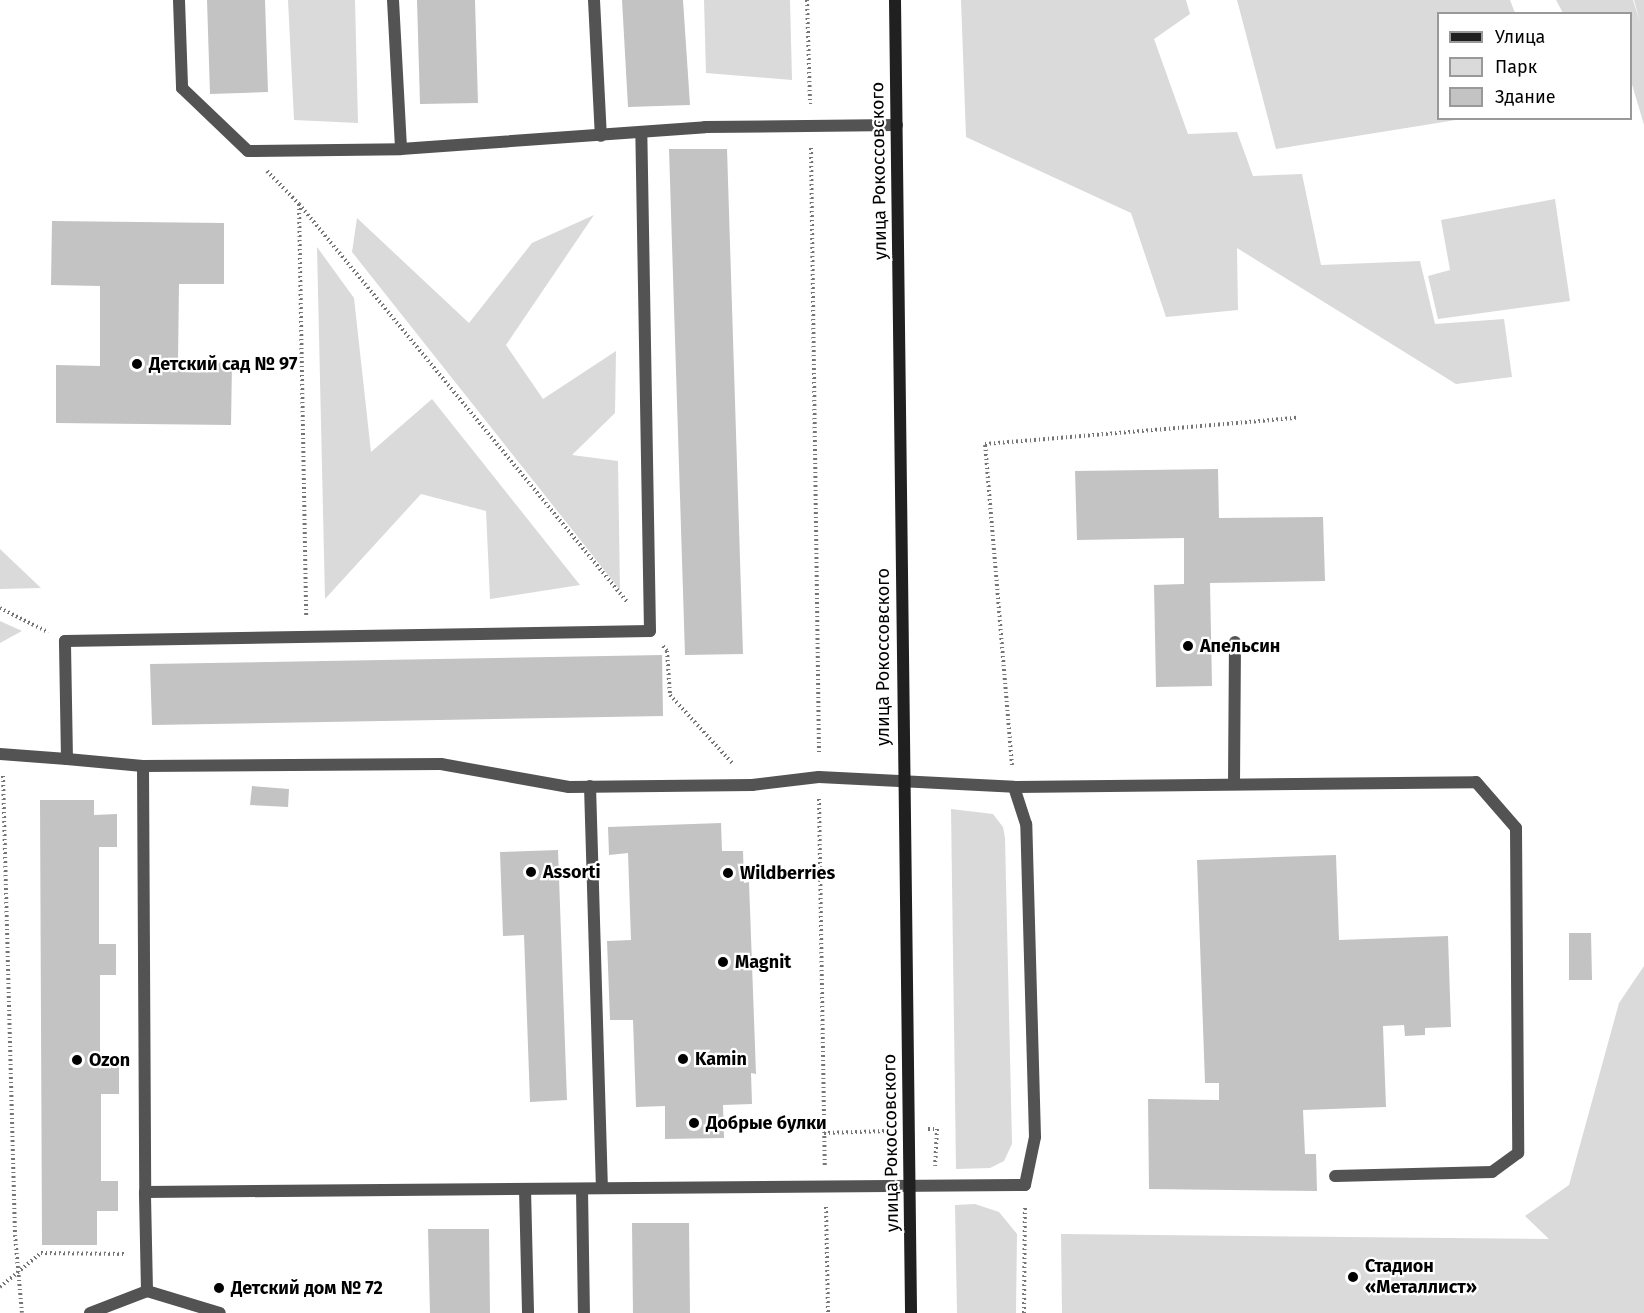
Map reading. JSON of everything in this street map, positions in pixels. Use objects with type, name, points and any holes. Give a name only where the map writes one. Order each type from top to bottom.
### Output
[{"type":"street","name":"улица Рокоссовского","points":[[895,0],[911,1313]]},
{"type":"lane","points":[[179,0],[182,88],[248,151],[401,149],[641,132],[897,125]]},
{"type":"lane","points":[[393,0],[401,149]]},
{"type":"lane","points":[[594,0],[601,136]]},
{"type":"lane","points":[[67,759],[65,641],[650,631],[641,132]]},
{"type":"lane","points":[[1234,784],[1235,642]]},
{"type":"lane","points":[[1,754],[143,766],[441,764],[569,787],[752,785],[819,777],[1014,786],[1476,782],[1515,828],[1518,1153],[1492,1172],[1335,1176]]},
{"type":"lane","points":[[143,766],[147,1291]]},
{"type":"lane","points":[[590,786],[602,1187]]},
{"type":"lane","points":[[145,1192],[1025,1185],[1035,1125],[1026,824],[1014,786]]},
{"type":"lane","points":[[525,1189],[528,1313]]},
{"type":"lane","points":[[582,1189],[584,1313]]},
{"type":"lane","points":[[90,1313],[147,1291],[219,1313]]},
{"type":"path","points":[[807,0],[811,126],[828,1313]]},
{"type":"path","points":[[248,151],[299,204],[667,651],[670,694],[752,785]]},
{"type":"path","points":[[299,204],[306,637]]},
{"type":"path","points":[[1014,786],[985,444],[1297,418]]},
{"type":"path","points":[[0,608],[65,641]]},
{"type":"path","points":[[1,754],[15,1235],[21,1273],[22,1313]]},
{"type":"path","points":[[1024,1313],[1025,1185]]},
{"type":"path","points":[[0,1287],[21,1273],[41,1253],[146,1254]]},
{"type":"green space","points":[[288,0],[355,0],[358,123],[294,120]]},
{"type":"green space","points":[[704,0],[790,0],[792,80],[706,73]]},
{"type":"green space","points":[[961,0],[1186,0],[1190,14],[1154,39],[1188,134],[1237,132],[1253,176],[1302,174],[1321,265],[1420,261],[1435,324],[1504,319],[1512,377],[1456,384],[1237,248],[1238,310],[1166,317],[1131,213],[966,137]]},
{"type":"green space","points":[[1237,0],[1510,0],[1515,12],[1437,12],[1437,120],[1456,120],[1276,149]]},
{"type":"green space","points":[[1556,0],[1633,0],[1640,22],[1634,0],[1644,0],[1644,125],[1632,84],[1632,12],[1562,12]]},
{"type":"green space","points":[[1555,199],[1570,301],[1438,319],[1428,276],[1450,270],[1441,220]]},
{"type":"green space","points":[[594,215],[506,345],[543,399],[616,351],[615,413],[572,455],[618,461],[620,590],[352,252],[357,218],[469,323],[532,243]]},
{"type":"green space","points":[[317,247],[354,298],[371,452],[432,399],[580,585],[490,599],[486,511],[421,494],[325,599]]},
{"type":"green space","points":[[0,549],[41,588],[0,589]]},
{"type":"green space","points":[[0,621],[22,631],[0,643]]},
{"type":"green space","points":[[951,809],[993,814],[1003,827],[1005,838],[1012,1144],[1004,1161],[990,1168],[956,1169]]},
{"type":"green space","name":"Стадион «Металлист»","points":[[1644,966],[1644,1313],[1062,1313],[1061,1234],[1549,1239],[1525,1216],[1569,1185],[1619,1003]]},
{"type":"green space","points":[[975,1204],[999,1212],[1017,1234],[1016,1313],[957,1313],[955,1205]]},
{"type":"building","points":[[207,0],[265,0],[268,92],[210,94]]},
{"type":"building","points":[[417,0],[475,0],[478,103],[420,104]]},
{"type":"building","points":[[622,0],[683,0],[690,105],[628,107]]},
{"type":"building","points":[[669,149],[727,149],[743,654],[685,655]]},
{"type":"building","points":[[52,221],[224,223],[224,284],[179,284],[178,362],[232,363],[231,425],[56,423],[56,365],[100,366],[100,286],[51,285]]},
{"type":"building","points":[[1218,469],[1219,518],[1323,517],[1325,581],[1210,583],[1212,686],[1156,687],[1154,585],[1184,584],[1184,538],[1077,540],[1075,471]]},
{"type":"building","points":[[662,655],[663,716],[152,725],[150,664]]},
{"type":"building","points":[[252,786],[289,789],[288,807],[250,805]]},
{"type":"building","points":[[40,800],[94,800],[94,815],[117,814],[117,847],[99,847],[99,944],[116,944],[116,975],[100,975],[100,1061],[119,1061],[119,1094],[101,1094],[101,1181],[118,1181],[118,1211],[97,1211],[97,1245],[42,1245]]},
{"type":"building","points":[[721,823],[722,851],[743,851],[744,883],[749,882],[756,1074],[751,1073],[752,1104],[723,1105],[724,1138],[665,1139],[665,1106],[636,1107],[633,1020],[610,1020],[607,941],[631,940],[628,853],[609,855],[608,827]]},
{"type":"building","points":[[558,850],[567,1100],[530,1102],[524,935],[503,936],[500,852]]},
{"type":"building","points":[[1336,855],[1339,940],[1448,936],[1451,1027],[1425,1028],[1425,1035],[1405,1036],[1404,1025],[1383,1026],[1386,1107],[1303,1110],[1305,1154],[1316,1154],[1317,1191],[1149,1189],[1148,1099],[1219,1100],[1219,1083],[1205,1083],[1197,860]]},
{"type":"building","points":[[1569,933],[1591,933],[1592,980],[1569,980]]},
{"type":"building","points":[[632,1223],[689,1223],[690,1313],[633,1313]]},
{"type":"building","points":[[428,1229],[489,1229],[490,1313],[430,1313]]},
{"type":"place","name":"Детский сад № 97","points":[[137,364]]},
{"type":"place","name":"Апельсин","points":[[1188,646]]},
{"type":"place","name":"Assorti","points":[[531,872]]},
{"type":"place","name":"Wildberries","points":[[728,873]]},
{"type":"place","name":"Magnit","points":[[723,962]]},
{"type":"place","name":"Kamin","points":[[683,1059]]},
{"type":"place","name":"Ozon","points":[[77,1060]]},
{"type":"place","name":"Добрые булки","points":[[694,1123]]},
{"type":"place","name":"Стадион «Металлист»","points":[[1353,1277]]},
{"type":"place","name":"Детский дом № 72","points":[[219,1288]]}]
